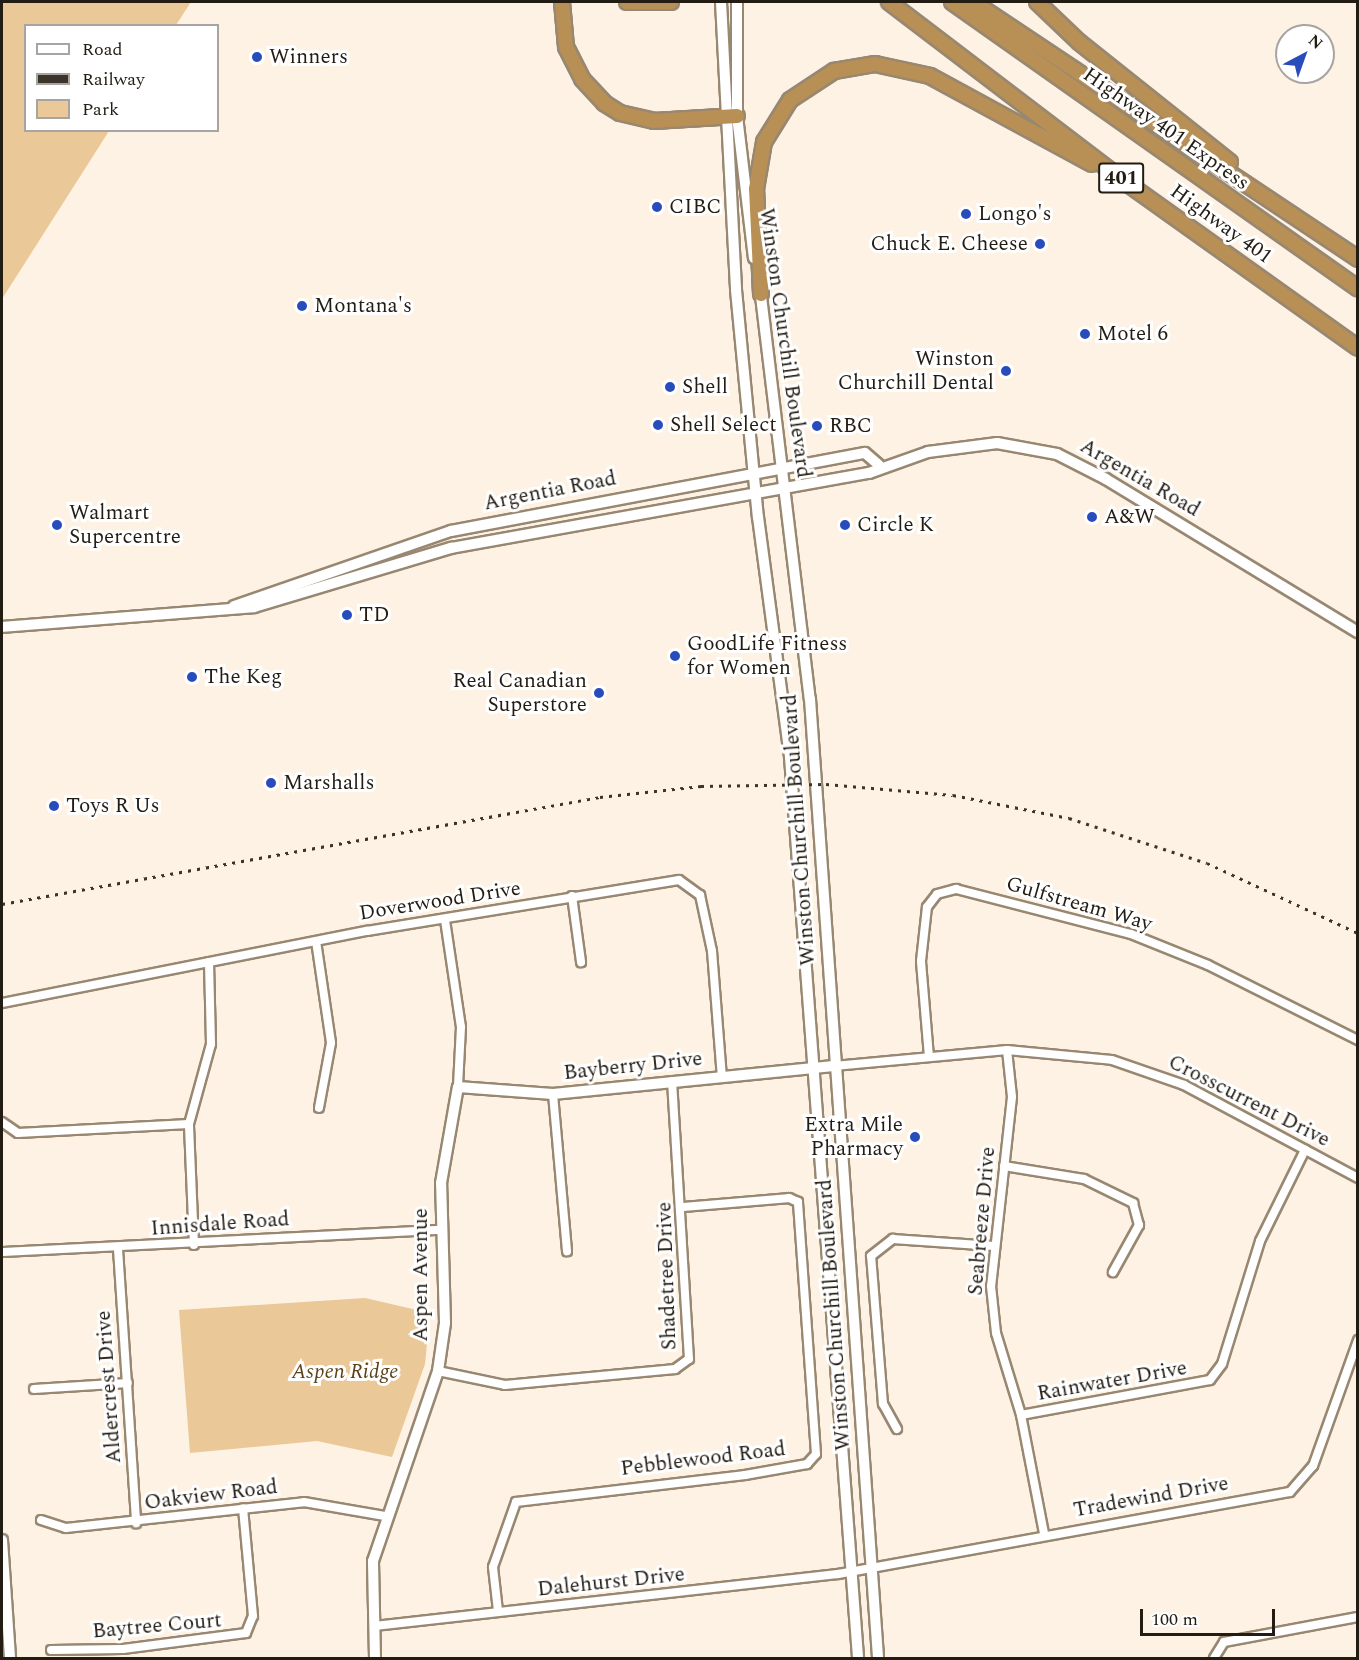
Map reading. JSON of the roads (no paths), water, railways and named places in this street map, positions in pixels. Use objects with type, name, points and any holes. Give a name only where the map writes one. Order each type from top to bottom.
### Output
[{"type":"highway","points":[[562,2],[566,47],[582,79],[604,103],[636,119],[730,117]]},
{"type":"highway","points":[[627,2],[671,2]]},
{"type":"highway","name":"Highway 401","points":[[889,2],[1124,181],[1358,348]]},
{"type":"highway","name":"Highway 401 Express","points":[[952,2],[1358,288]]},
{"type":"highway","points":[[973,2],[1358,259]]},
{"type":"highway","points":[[1037,2],[1104,63],[1338,246]]},
{"type":"highway","points":[[761,294],[756,189],[764,142],[790,100],[834,71],[876,64],[930,76],[1124,181]]},
{"type":"main road","name":"Winston Churchill Boulevard","points":[[721,2],[755,472],[790,757],[858,1659]]},
{"type":"main road","name":"Winston Churchill Boulevard","points":[[737,2],[730,117],[761,294],[810,699],[834,1066],[878,1659]]},
{"type":"main road","name":"Argentia Road","points":[[233,606],[254,607],[451,548],[869,473],[879,465],[988,444],[1057,453],[1358,632]]},
{"type":"main road","name":"Argentia Road","points":[[2,627],[169,617],[233,606],[429,536],[755,472],[865,453],[879,465]]},
{"type":"main road","name":"Bayberry Drive","points":[[458,1087],[553,1094],[834,1066]]},
{"type":"main road","name":"Aspen Avenue","points":[[375,1659],[370,1580],[385,1516],[438,1371],[445,1323],[441,1230],[444,1149],[458,1087]]},
{"type":"main road","points":[[2,1540],[10,1659]]},
{"type":"street","name":"Doverwood Drive","points":[[2,1004],[316,941],[572,896],[679,880],[700,895],[712,951],[722,1077]]},
{"type":"street","name":"Gulfstream Way","points":[[929,1057],[921,961],[927,907],[937,894],[956,889],[1131,934],[1218,970],[1358,1040]]},
{"type":"street","points":[[572,896],[581,962]]},
{"type":"street","name":"Aspen Avenue","points":[[445,920],[461,1027],[458,1087]]},
{"type":"street","points":[[316,941],[331,1043],[320,1108]]},
{"type":"street","points":[[194,1245],[189,1124],[211,1044],[209,962]]},
{"type":"street","name":"Crosscurrent Drive","points":[[834,1066],[1007,1050],[1075,1052],[1140,1067],[1358,1178]]},
{"type":"street","name":"Seabreeze Drive","points":[[1007,1050],[1012,1097],[994,1246],[996,1333],[1021,1415],[1044,1533]]},
{"type":"street","name":"Shadetree Drive","points":[[438,1371],[505,1385],[681,1365],[692,1352],[684,1207],[672,1082]]},
{"type":"street","points":[[553,1094],[567,1251]]},
{"type":"street","points":[[2,1122],[18,1133],[189,1124]]},
{"type":"street","name":"Rainwater Drive","points":[[1021,1415],[1209,1380],[1222,1364],[1260,1241],[1305,1150]]},
{"type":"street","points":[[1004,1166],[1084,1179],[1133,1203],[1139,1225],[1113,1272]]},
{"type":"street","name":"Pebblewood Road","points":[[498,1611],[493,1567],[516,1502],[745,1475],[807,1464],[816,1454],[798,1202],[789,1198],[684,1207]]},
{"type":"street","name":"Innisdale Road","points":[[2,1252],[118,1249],[441,1230]]},
{"type":"street","points":[[897,1429],[883,1404],[871,1256],[893,1239],[994,1246]]},
{"type":"street","name":"Aldercrest Drive","points":[[118,1249],[136,1523]]},
{"type":"street","name":"Tradewind Drive","points":[[851,1572],[1044,1533],[1300,1486],[1313,1466],[1358,1340]]},
{"type":"street","points":[[34,1389],[128,1383]]},
{"type":"street","name":"Oakview Road","points":[[41,1520],[66,1528],[136,1523],[304,1502],[385,1516]]},
{"type":"street","name":"Baytree Court","points":[[51,1650],[123,1649],[246,1633],[253,1617],[243,1508]]},
{"type":"street","name":"Dalehurst Drive","points":[[374,1626],[851,1572]]},
{"type":"street","points":[[1214,1659],[1224,1642],[1358,1617]]},
{"type":"railway","points":[[2,904],[600,797],[701,786],[826,784],[953,795],[1069,818],[1207,863],[1358,933]]},
{"type":"place","name":"Winners","points":[[257,57]]},
{"type":"place","name":"CIBC","points":[[657,207]]},
{"type":"place","name":"Longo's","points":[[966,214]]},
{"type":"place","name":"Chuck E. Cheese","points":[[1040,244]]},
{"type":"place","name":"Montana's","points":[[302,306]]},
{"type":"place","name":"Motel 6","points":[[1085,334]]},
{"type":"place","name":"Winston Churchill Dental","points":[[1006,371]]},
{"type":"place","name":"Shell","points":[[670,387]]},
{"type":"place","name":"Shell Select","points":[[658,425]]},
{"type":"place","name":"RBC","points":[[817,426]]},
{"type":"place","name":"A&W","points":[[1092,517]]},
{"type":"place","name":"Walmart Supercentre","points":[[57,525]]},
{"type":"place","name":"Circle K","points":[[845,525]]},
{"type":"place","name":"TD","points":[[347,615]]},
{"type":"place","name":"GoodLife Fitness for Women","points":[[675,656]]},
{"type":"place","name":"The Keg","points":[[192,677]]},
{"type":"place","name":"Real Canadian Superstore","points":[[599,693]]},
{"type":"place","name":"Marshalls","points":[[271,783]]},
{"type":"place","name":"Toys R Us","points":[[54,806]]},
{"type":"place","name":"Extra Mile Pharmacy","points":[[915,1137]]},
{"type":"park label","name":"Aspen Ridge","points":[[345,1372]]}]
